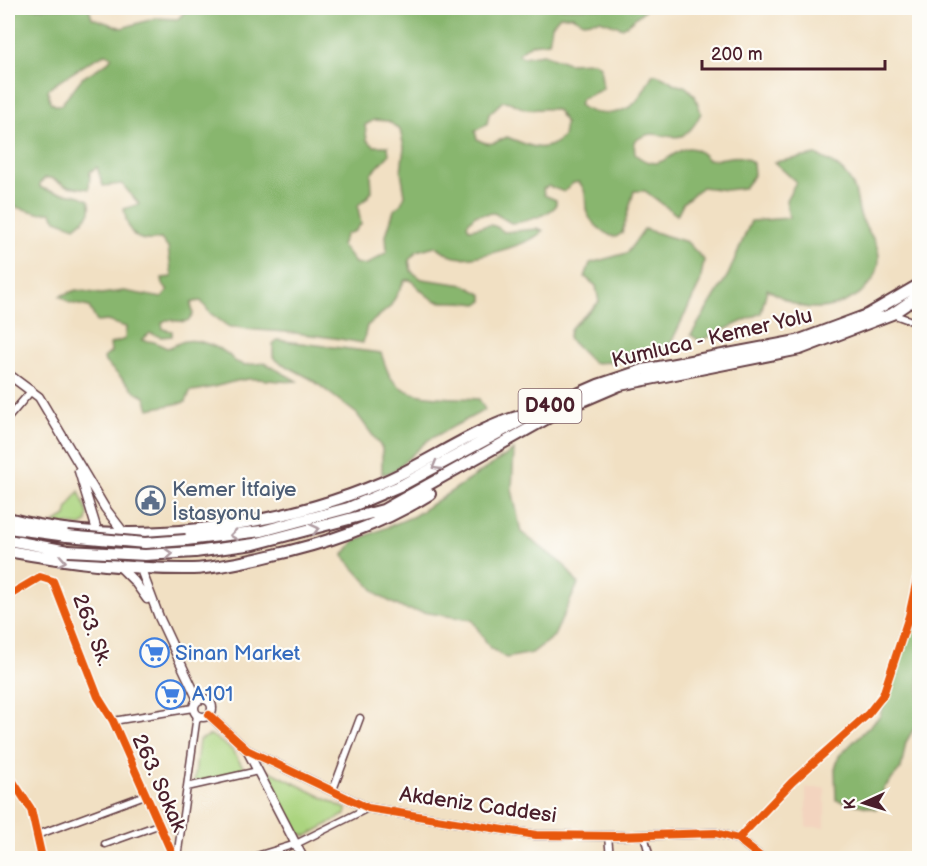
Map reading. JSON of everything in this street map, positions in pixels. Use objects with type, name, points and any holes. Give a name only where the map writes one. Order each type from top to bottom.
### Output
[{"type":"highway","name":"Kumluca - Kemer Yolu","points":[[8,528],[145,543],[262,531],[348,508],[402,485],[543,409],[598,385],[643,370],[797,341],[867,315],[920,284]]},
{"type":"highway","name":"Kumluca - Kemer Yolu","points":[[8,540],[68,551],[145,555],[195,552],[254,544],[383,510],[564,409],[620,385],[800,349],[892,314],[920,296]]},
{"type":"highway","name":"Kumluca - Kemer Yolu","points":[[8,518],[98,532],[124,533],[182,531],[283,513],[350,495],[383,482],[508,419],[543,409]]},
{"type":"highway","points":[[8,551],[118,567],[196,569],[243,562],[318,545],[382,520],[414,504],[514,437]]},
{"type":"street","points":[[892,314],[920,324]]},
{"type":"street","points":[[8,374],[32,390],[39,398],[105,508],[124,533],[196,708],[205,717],[209,715]]},
{"type":"street","points":[[8,418],[32,390]]},
{"type":"street","points":[[68,444],[88,496],[103,550],[134,581],[159,617]]},
{"type":"street","points":[[738,839],[792,782],[868,714],[883,694],[909,616],[920,565]]},
{"type":"street","name":"263. Sk.","points":[[8,596],[23,585],[40,577],[53,581],[98,697],[113,722]]},
{"type":"street","name":"Akdeniz Caddesi","points":[[196,708],[206,699],[212,706],[209,715],[247,750],[368,808],[536,835],[716,833],[738,839],[762,858]]},
{"type":"street","points":[[113,722],[196,708]]},
{"type":"street","points":[[176,858],[196,708]]},
{"type":"street","points":[[333,790],[360,718]]},
{"type":"street","name":"263. Sokak","points":[[113,722],[158,825],[176,858]]},
{"type":"street","points":[[247,750],[303,858]]},
{"type":"street","points":[[187,787],[258,771]]},
{"type":"street","points":[[8,774],[31,809],[42,858]]},
{"type":"street","points":[[37,834],[145,795]]},
{"type":"street","points":[[250,858],[296,844],[368,808]]},
{"type":"street","points":[[105,844],[158,825]]},
{"type":"street","points":[[644,835],[650,858]]},
{"type":"street","points":[[608,836],[610,858]]},
{"type":"shaded area","points":[[806,788],[825,788],[825,827],[806,827]]},
{"type":"green space","points":[[8,8],[89,8],[92,18],[122,28],[156,18],[178,19],[188,8],[647,8],[623,28],[600,20],[583,22],[572,16],[560,16],[552,25],[549,42],[531,44],[518,54],[523,57],[543,54],[568,63],[594,62],[600,66],[603,89],[581,99],[579,105],[593,112],[610,113],[626,109],[639,98],[653,74],[662,76],[676,85],[685,86],[695,96],[701,113],[693,127],[677,137],[653,134],[644,136],[634,142],[635,154],[646,161],[656,163],[689,148],[697,150],[707,159],[742,157],[753,163],[754,175],[744,188],[726,190],[702,187],[683,203],[677,215],[645,191],[634,191],[622,233],[616,237],[593,223],[587,214],[584,192],[579,182],[573,183],[564,192],[548,186],[543,189],[544,195],[556,200],[556,206],[535,218],[511,223],[494,213],[475,215],[467,224],[469,229],[491,225],[504,232],[537,229],[543,231],[515,246],[463,258],[449,255],[435,246],[417,251],[409,260],[411,271],[422,279],[465,285],[483,295],[483,301],[478,304],[441,302],[429,297],[411,280],[405,280],[390,307],[367,326],[363,343],[229,327],[210,313],[201,301],[193,302],[191,318],[181,322],[166,320],[162,323],[163,329],[172,331],[172,336],[161,337],[150,333],[142,340],[167,348],[185,341],[198,341],[220,349],[234,361],[244,365],[265,363],[297,381],[241,380],[190,391],[186,402],[149,409],[145,397],[137,393],[105,362],[104,358],[111,352],[110,344],[125,339],[126,327],[107,321],[97,322],[89,307],[70,303],[60,296],[76,290],[101,294],[124,291],[162,298],[168,291],[163,285],[162,278],[172,277],[168,248],[161,239],[141,239],[133,234],[124,209],[139,204],[122,184],[103,186],[97,167],[90,172],[89,189],[67,186],[51,178],[45,178],[40,183],[40,187],[46,190],[77,195],[89,200],[89,213],[75,227],[56,220],[51,212],[38,213],[8,205]],"holes":[[[106,54],[112,57],[108,62],[82,78],[61,105],[50,102],[48,90],[51,87]],[[503,101],[527,109],[558,111],[565,123],[563,137],[556,143],[542,147],[529,146],[507,137],[485,143],[477,139],[475,131],[487,124],[489,114]],[[374,120],[388,121],[400,130],[404,147],[401,171],[405,195],[401,204],[394,210],[386,235],[387,252],[366,265],[355,263],[341,245],[346,234],[355,231],[361,224],[358,206],[372,191],[371,174],[389,155],[388,146],[374,146],[367,140],[365,125]]]},
{"type":"green space","points":[[816,155],[838,167],[853,186],[861,217],[878,250],[879,263],[876,274],[861,293],[850,300],[825,307],[801,306],[767,289],[761,313],[700,341],[691,335],[728,275],[751,221],[789,218],[786,200],[796,182],[774,162]]},
{"type":"green space","points":[[644,229],[687,242],[704,260],[700,283],[668,349],[613,362],[593,363],[568,338],[571,328],[599,302],[596,286],[585,277],[590,263],[627,253]]},
{"type":"green space","points":[[277,340],[381,353],[390,376],[397,385],[407,391],[430,397],[479,399],[485,410],[428,440],[393,472],[382,474],[382,448],[357,414],[311,379],[273,357],[273,345]]},
{"type":"green space","points":[[514,450],[512,489],[521,532],[565,566],[578,584],[554,636],[532,653],[506,658],[490,648],[472,620],[404,609],[379,596],[343,556],[354,541],[414,516]]},
{"type":"green space","points":[[79,491],[88,514],[87,521],[81,526],[54,523],[66,516],[68,507]]},
{"type":"green space","points":[[919,594],[919,720],[906,742],[901,769],[884,788],[876,809],[836,800],[835,769],[839,756],[880,716]]},
{"type":"green space","points":[[211,735],[232,750],[245,770],[194,784],[199,740]]},
{"type":"green space","points":[[268,770],[346,809],[346,814],[307,836],[297,833],[266,777]]},
{"type":"cycle path","points":[[738,839],[792,782],[868,714],[883,695],[909,616],[920,565]]},
{"type":"cycle path","points":[[8,596],[40,577],[53,581],[98,697],[113,721],[174,858]]},
{"type":"cycle path","points":[[209,715],[247,750],[368,808],[536,835],[615,836],[716,833],[738,839],[762,858]]},
{"type":"cycle path","points":[[8,774],[31,809],[42,858]]},
{"type":"place","name":"Kemer İtfaiye İstasyonu","points":[[151,501]]},
{"type":"place","name":"Sinan Market","points":[[154,653]]},
{"type":"place","name":"A101","points":[[171,694]]}]
